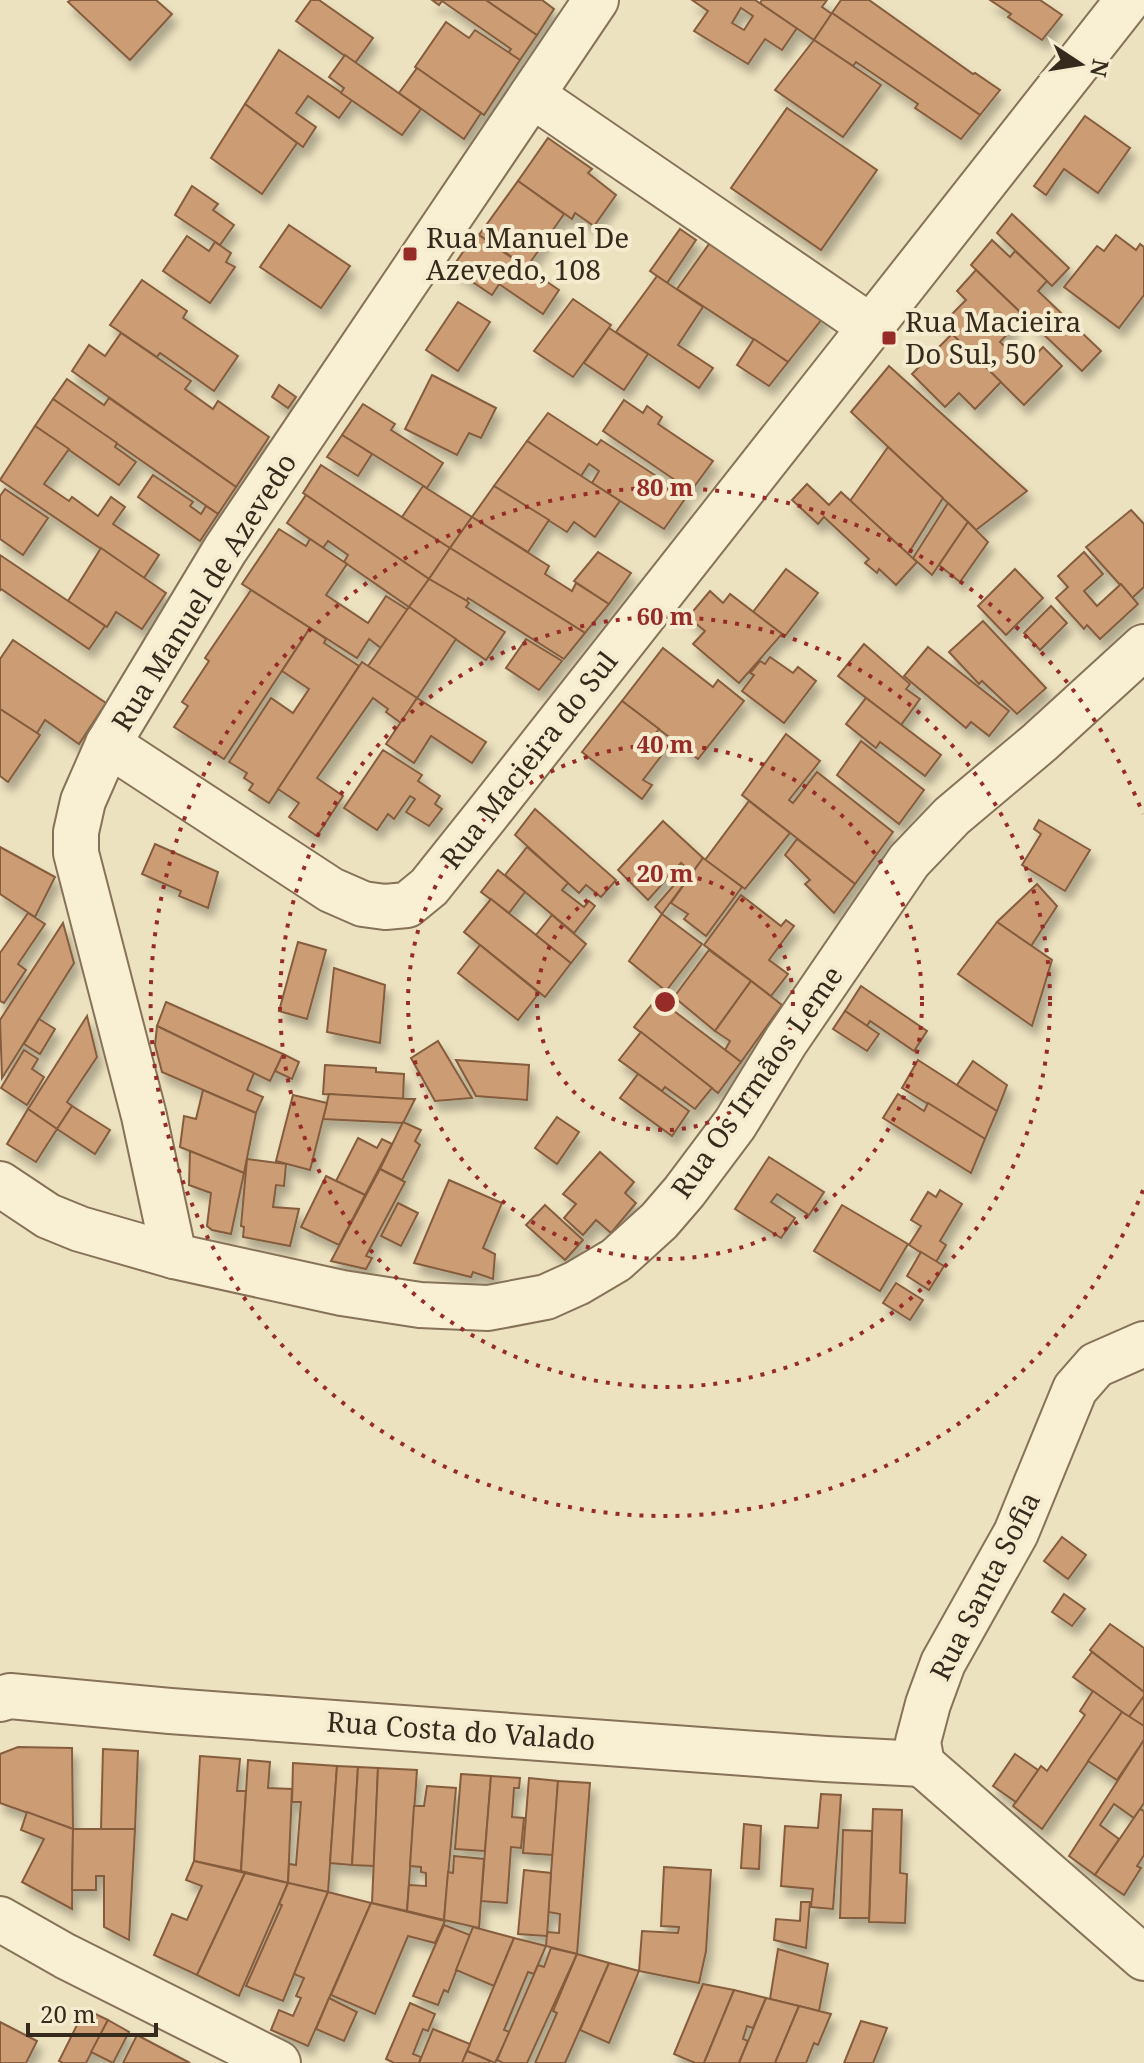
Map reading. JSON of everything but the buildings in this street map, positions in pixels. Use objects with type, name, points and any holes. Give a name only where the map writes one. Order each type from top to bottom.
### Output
[{"type":"street","name":"Rua Manuel de Azevedo","points":[[174,1256],[144,1116],[76,853],[76,832],[83,801],[108,744],[225,550],[596,0]]},
{"type":"street","name":"Rua Macieira do Sul","points":[[108,744],[331,890],[363,904],[385,907],[407,905],[429,887],[1128,0]]},
{"type":"street","points":[[532,95],[871,327]]},
{"type":"street","name":"Rua Os Irmãos Leme","points":[[0,1184],[48,1216],[80,1229],[174,1256],[342,1293],[420,1305],[488,1308],[546,1297],[616,1260],[659,1221],[735,1124],[786,1041],[909,861],[952,816],[1040,742],[1144,647]]},
{"type":"street","name":"Rua Santa Sofia","points":[[922,1764],[918,1742],[943,1663],[1016,1533],[1075,1389],[1096,1365],[1144,1344]]},
{"type":"street","name":"Rua Costa do Valado","points":[[3,1690],[154,1710],[922,1764]]},
{"type":"street","points":[[922,1764],[1144,1958]]},
{"type":"street","points":[[0,1919],[65,1956],[278,2063]]},
{"type":"place","name":"Rua Manuel De Azevedo, 108","points":[[410,254]]},
{"type":"place","name":"Rua Macieira Do Sul, 50","points":[[889,338]]}]
